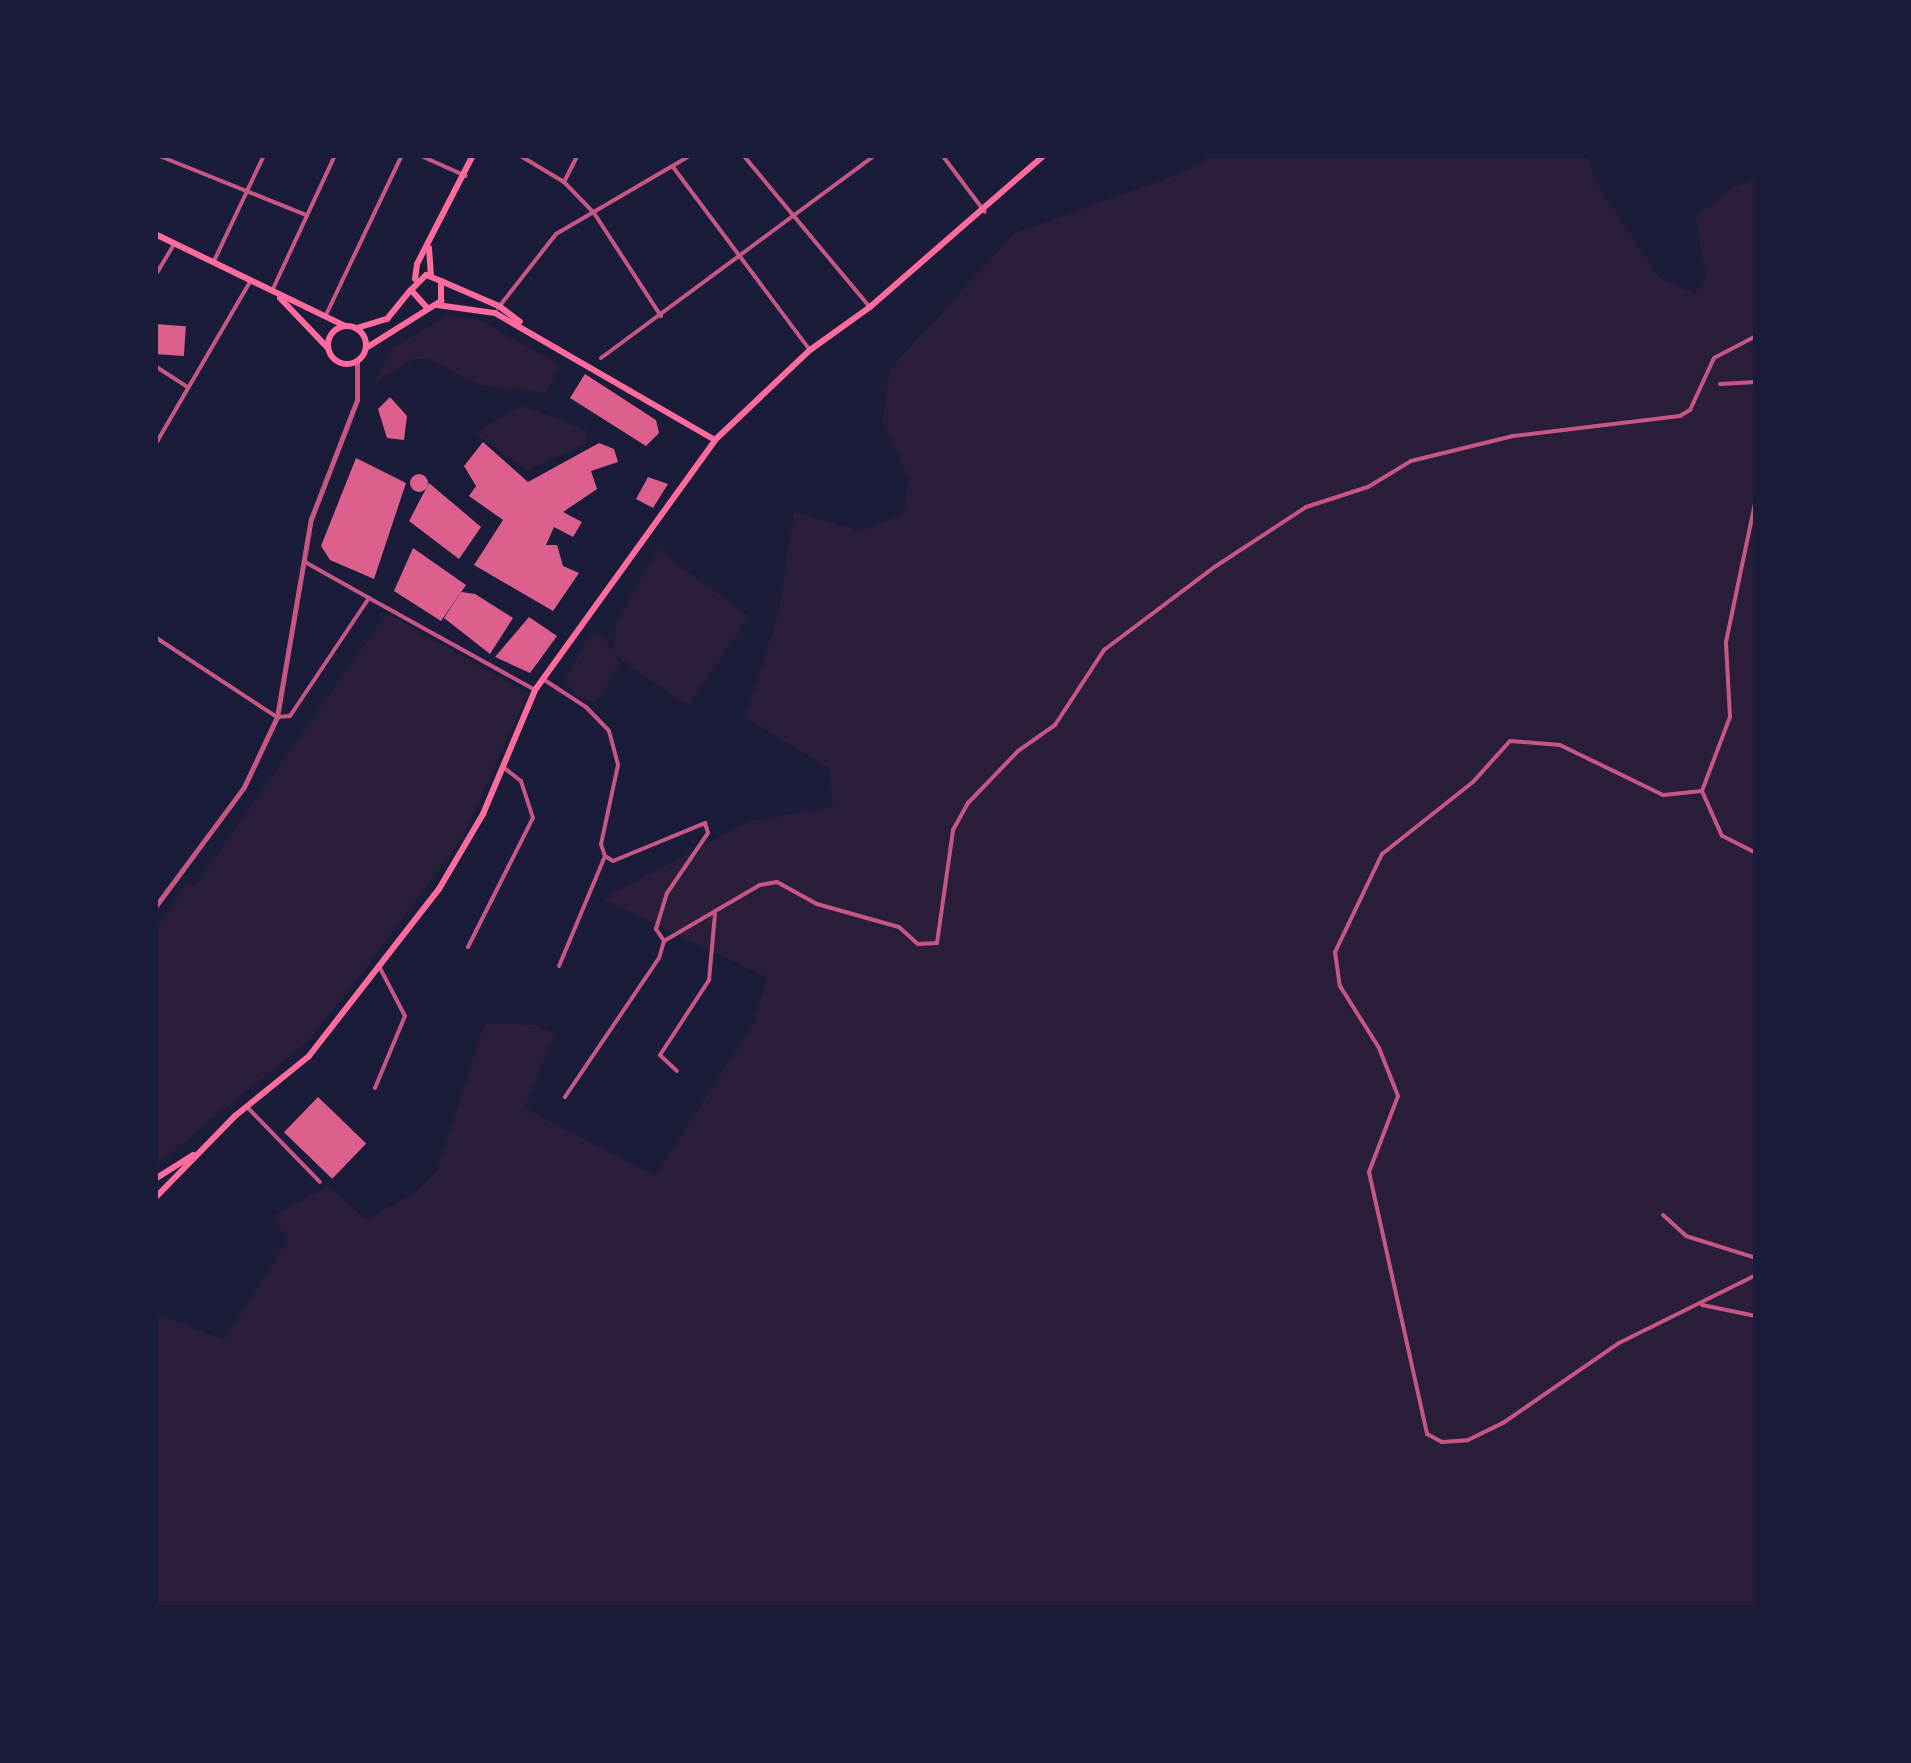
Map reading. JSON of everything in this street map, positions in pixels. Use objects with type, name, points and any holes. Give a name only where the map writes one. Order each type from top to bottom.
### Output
[{"type":"main road","points":[[155,234],[212,265],[356,328],[387,319],[411,290],[473,155]]},
{"type":"main road","points":[[155,1198],[198,1152],[308,1056],[439,889],[503,766],[535,690],[716,440],[810,350],[870,308],[985,212],[1044,155]]},
{"type":"main road","points":[[429,247],[431,275]]},
{"type":"main road","points":[[416,280],[431,275]]},
{"type":"main road","points":[[431,275],[497,309],[716,440]]},
{"type":"main road","points":[[437,305],[444,291],[440,281]]},
{"type":"main road","points":[[411,290],[427,308]]},
{"type":"main road","points":[[272,291],[340,362],[357,362],[366,348],[427,308],[437,305],[497,309]]},
{"type":"main road","points":[[329,349],[330,337],[346,326]]},
{"type":"main road","points":[[356,328],[366,348]]},
{"type":"main road","points":[[155,1179],[198,1152]]},
{"type":"street","points":[[157,155],[306,215]]},
{"type":"street","points":[[212,265],[251,192],[264,155]]},
{"type":"street","points":[[272,291],[335,155]]},
{"type":"street","points":[[325,317],[402,155]]},
{"type":"street","points":[[419,155],[466,176]]},
{"type":"street","points":[[519,155],[564,182],[594,213],[661,316]]},
{"type":"street","points":[[564,182],[578,155]]},
{"type":"street","points":[[497,309],[556,234],[691,155]]},
{"type":"street","points":[[743,155],[870,308]]},
{"type":"street","points":[[601,358],[875,155]]},
{"type":"street","points":[[942,155],[985,212]]},
{"type":"street","points":[[672,167],[810,350]]},
{"type":"street","points":[[155,276],[174,245]]},
{"type":"street","points":[[155,446],[250,282]]},
{"type":"street","points":[[565,1096],[627,1010],[664,941],[760,885],[777,882],[829,909],[899,927],[918,944],[937,943],[953,830],[968,803],[1018,751],[1054,726],[1104,650],[1216,566],[1306,507],[1368,487],[1411,461],[1512,436],[1680,416],[1690,410],[1714,358],[1756,336]]},
{"type":"street","points":[[155,907],[244,787],[278,718],[311,519],[357,400],[357,362]]},
{"type":"street","points":[[155,366],[187,387]]},
{"type":"street","points":[[1720,384],[1756,382]]},
{"type":"street","points":[[1756,498],[1726,642],[1730,717],[1702,791],[1722,836],[1756,853]]},
{"type":"street","points":[[305,562],[535,690]]},
{"type":"street","points":[[155,637],[278,718],[290,716],[369,598]]},
{"type":"street","points":[[543,679],[586,706],[609,731],[618,765],[601,844],[606,856],[613,861],[704,823],[708,833],[667,894],[656,929],[664,941]]},
{"type":"street","points":[[1702,791],[1663,795],[1560,745],[1510,741],[1473,782],[1382,854],[1335,952],[1340,986],[1379,1048],[1398,1096],[1369,1172],[1426,1434],[1442,1442],[1468,1440],[1503,1424],[1569,1373],[1756,1275]]},
{"type":"street","points":[[468,947],[532,818],[521,781],[503,766]]},
{"type":"street","points":[[559,966],[606,856]]},
{"type":"street","points":[[677,1071],[660,1055],[709,980],[715,914]]},
{"type":"street","points":[[375,1088],[405,1016],[379,966]]},
{"type":"street","points":[[248,1108],[320,1182]]},
{"type":"street","points":[[1663,1215],[1686,1236],[1756,1258]]},
{"type":"street","points":[[1700,1306],[1756,1316]]},
{"type":"shaded area","points":[[1212,155],[1588,155],[1594,180],[1659,278],[1695,293],[1706,279],[1696,216],[1731,188],[1756,179],[1756,1608],[155,1608],[158,1314],[224,1340],[289,1239],[272,1217],[327,1186],[366,1219],[413,1194],[438,1169],[485,1023],[535,1025],[554,1033],[525,1108],[655,1176],[754,1023],[767,978],[602,899],[747,822],[833,807],[829,768],[746,718],[780,607],[794,512],[860,531],[903,514],[910,479],[883,422],[890,369],[1015,233],[1181,173]]},
{"type":"shaded area","points":[[447,316],[478,319],[559,364],[547,393],[479,385],[428,359],[414,359],[374,383],[393,347]]},
{"type":"shaded area","points":[[522,405],[586,430],[587,443],[527,471],[474,433]]},
{"type":"shaded area","points":[[658,550],[749,616],[688,706],[614,655],[616,624]]},
{"type":"shaded area","points":[[387,613],[528,693],[464,835],[357,980],[309,1040],[155,1166],[155,931],[188,883],[196,885]]},
{"type":"shaded area","points":[[590,635],[604,637],[619,663],[597,702],[578,698],[565,680]]},
{"type":"building","points":[[155,324],[186,326],[184,356],[155,354]]},
{"type":"building","points":[[585,374],[656,420],[659,433],[646,446],[570,398]]},
{"type":"building","points":[[390,397],[407,416],[404,440],[387,438],[378,409]]},
{"type":"building","points":[[483,442],[528,482],[599,443],[614,449],[618,462],[591,471],[597,489],[563,512],[582,522],[573,537],[554,527],[546,545],[557,545],[563,566],[579,573],[553,611],[474,565],[503,520],[469,496],[476,486],[464,466]]},
{"type":"building","points":[[356,458],[406,483],[374,579],[330,560],[321,546]]},
{"type":"building","points":[[419,474],[428,483],[419,492],[410,483]]},
{"type":"building","points":[[648,477],[668,484],[653,508],[636,499]]},
{"type":"building","points":[[429,483],[481,527],[459,559],[409,521]]},
{"type":"building","points":[[413,548],[466,585],[441,621],[394,591]]},
{"type":"building","points":[[461,592],[475,594],[513,618],[490,654],[444,618]]},
{"type":"building","points":[[529,617],[557,636],[530,673],[495,657]]},
{"type":"building","points":[[318,1097],[366,1144],[332,1179],[284,1132]]}]
